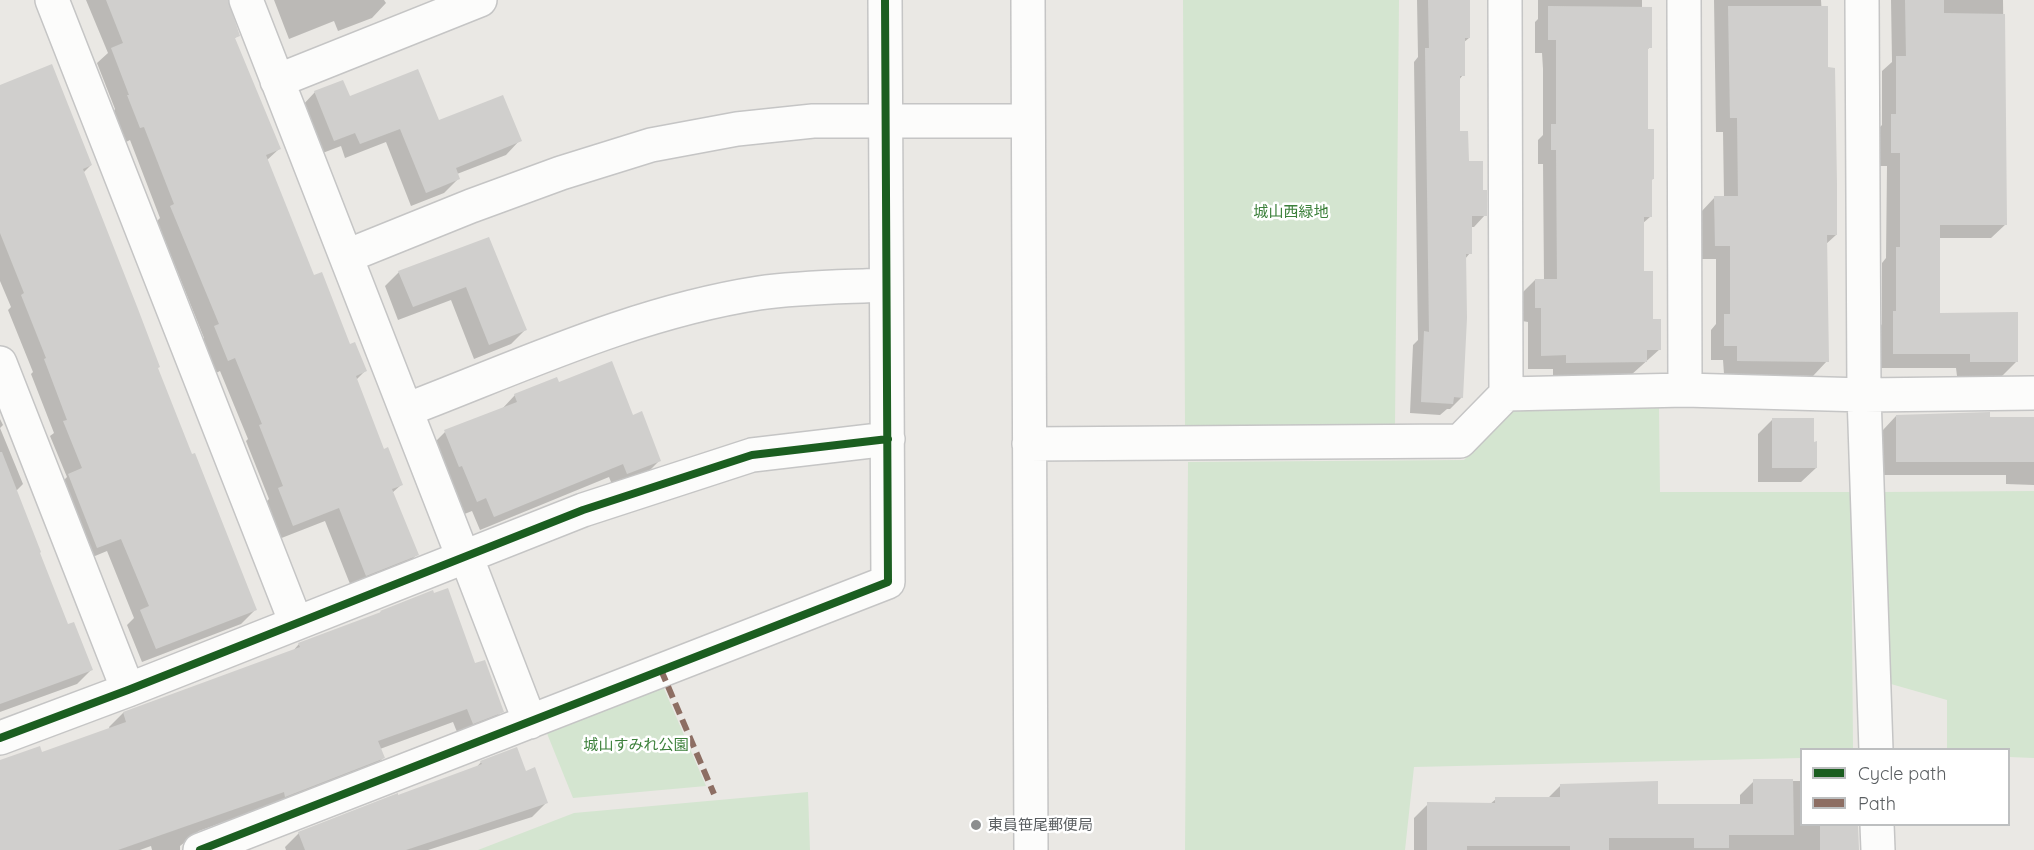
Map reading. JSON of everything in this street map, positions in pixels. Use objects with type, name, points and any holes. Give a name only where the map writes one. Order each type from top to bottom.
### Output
[{"type":"street","points":[[52,0],[296,623]]},
{"type":"street","points":[[246,0],[530,722]]},
{"type":"street","points":[[277,81],[480,0]]},
{"type":"street","points":[[200,850],[888,582],[885,0]]},
{"type":"street","points":[[1028,0],[1031,850]]},
{"type":"street","points":[[1505,0],[1506,394]]},
{"type":"street","points":[[1684,0],[1684,390]]},
{"type":"street","points":[[1862,0],[1864,395],[1876,748]]},
{"type":"street","points":[[347,256],[505,194],[651,145],[737,129],[813,121],[885,119],[1028,121]]},
{"type":"street","points":[[406,410],[603,334],[685,309],[757,293],[885,285]]},
{"type":"street","points":[[0,363],[128,690]]},
{"type":"street","points":[[1029,444],[1460,441],[1506,394],[1684,390],[1864,395],[2034,393]]},
{"type":"street","points":[[0,738],[128,690],[583,510],[752,455],[888,439]]},
{"type":"street","points":[[1877,826],[1878,850]]},
{"type":"green space","name":"城山西緑地","points":[[1183,0],[1399,0],[1395,425],[1185,427]]},
{"type":"green space","points":[[1659,408],[1660,492],[1851,492],[1853,748],[1800,748],[1800,758],[1414,767],[1405,850],[1185,850],[1188,462],[1464,460],[1509,410]]},
{"type":"green space","points":[[2034,491],[2034,758],[2010,757],[2010,748],[1947,748],[1947,700],[1891,684],[1883,492]]},
{"type":"green space","name":"城山すみれ公園","points":[[662,684],[706,786],[573,798],[546,731]]},
{"type":"green space","points":[[808,792],[810,850],[478,850],[574,813]]},
{"type":"building","points":[[106,0],[228,0],[240,36],[235,38],[281,149],[266,155],[314,275],[322,272],[350,344],[355,342],[367,371],[356,376],[384,449],[388,447],[403,485],[392,489],[419,555],[366,576],[339,508],[293,526],[278,488],[283,486],[259,425],[262,424],[235,358],[228,361],[214,326],[219,324],[170,206],[174,204],[144,127],[140,128],[127,95],[129,95],[111,48],[123,43]]},
{"type":"building","points":[[1428,0],[1470,0],[1470,38],[1465,38],[1465,76],[1460,76],[1460,131],[1468,131],[1469,161],[1483,161],[1483,190],[1487,190],[1487,216],[1472,216],[1472,254],[1466,254],[1467,318],[1463,398],[1454,397],[1453,404],[1421,402],[1424,331],[1429,332],[1425,48],[1429,48]]},
{"type":"building","points":[[1905,0],[1944,0],[1944,13],[2005,14],[2007,225],[1940,225],[1940,313],[2018,312],[2018,362],[1970,362],[1970,354],[1893,354],[1896,247],[1900,247],[1900,153],[1891,153],[1891,114],[1896,114],[1896,56],[1906,56]]},
{"type":"building","points":[[1548,6],[1652,7],[1652,48],[1648,48],[1648,129],[1654,129],[1654,179],[1652,179],[1652,217],[1644,217],[1644,271],[1653,271],[1653,319],[1661,319],[1661,350],[1647,350],[1647,362],[1566,363],[1566,355],[1541,356],[1541,308],[1535,308],[1535,279],[1557,279],[1556,150],[1551,150],[1551,124],[1556,124],[1556,40],[1548,40]]},
{"type":"building","points":[[1728,6],[1828,6],[1828,67],[1835,68],[1837,184],[1837,235],[1827,235],[1829,362],[1737,361],[1737,346],[1724,346],[1724,314],[1730,314],[1730,246],[1715,246],[1714,196],[1738,196],[1737,118],[1730,118]]},
{"type":"building","points":[[52,64],[92,165],[83,169],[160,367],[158,368],[192,454],[195,453],[257,610],[156,649],[140,610],[149,606],[121,539],[97,548],[68,474],[82,468],[63,421],[67,420],[44,359],[46,358],[21,295],[24,293],[0,233],[0,85]]},
{"type":"building","points":[[418,69],[439,120],[503,95],[522,141],[456,168],[460,179],[426,193],[400,129],[360,144],[355,133],[334,141],[314,91],[343,80],[350,96]]},
{"type":"building","points":[[489,237],[527,330],[489,345],[466,287],[413,307],[398,271]]},
{"type":"building","points":[[612,361],[633,415],[642,411],[661,461],[627,474],[623,464],[494,517],[486,498],[477,502],[444,430],[517,402],[514,394],[557,377],[559,382]]},
{"type":"building","points":[[1990,412],[1990,417],[2034,417],[2034,462],[1896,462],[1896,415]]},
{"type":"building","points":[[1772,418],[1814,418],[1817,468],[1772,468]]},
{"type":"building","points":[[0,452],[2,452],[68,624],[74,622],[93,670],[0,704]]},
{"type":"building","points":[[448,588],[475,663],[485,660],[504,712],[473,724],[467,709],[378,741],[385,758],[285,797],[284,792],[118,850],[0,850],[0,760],[40,746],[42,752],[126,722],[123,712],[300,647],[298,643],[433,590],[434,593]]},
{"type":"building","points":[[517,747],[526,771],[535,767],[548,803],[406,850],[305,850],[298,832],[398,793],[398,795],[482,764],[480,761]]},
{"type":"building","points":[[1753,779],[1793,779],[1794,835],[1729,835],[1729,848],[1694,848],[1694,838],[1609,838],[1609,850],[1570,850],[1570,846],[1467,846],[1467,850],[1427,850],[1427,802],[1495,803],[1495,797],[1560,797],[1560,784],[1658,781],[1658,804],[1753,804]]},
{"type":"building","points":[[1820,826],[1858,826],[1859,850],[1820,850]]},
{"type":"marked path","points":[[661,670],[714,794]]},
{"type":"cycle path","points":[[200,850],[888,582],[885,0]]},
{"type":"cycle path","points":[[0,738],[128,690],[583,510],[752,455],[888,439]]},
{"type":"place","name":"東員笹尾郵便局","points":[[976,825]]}]
